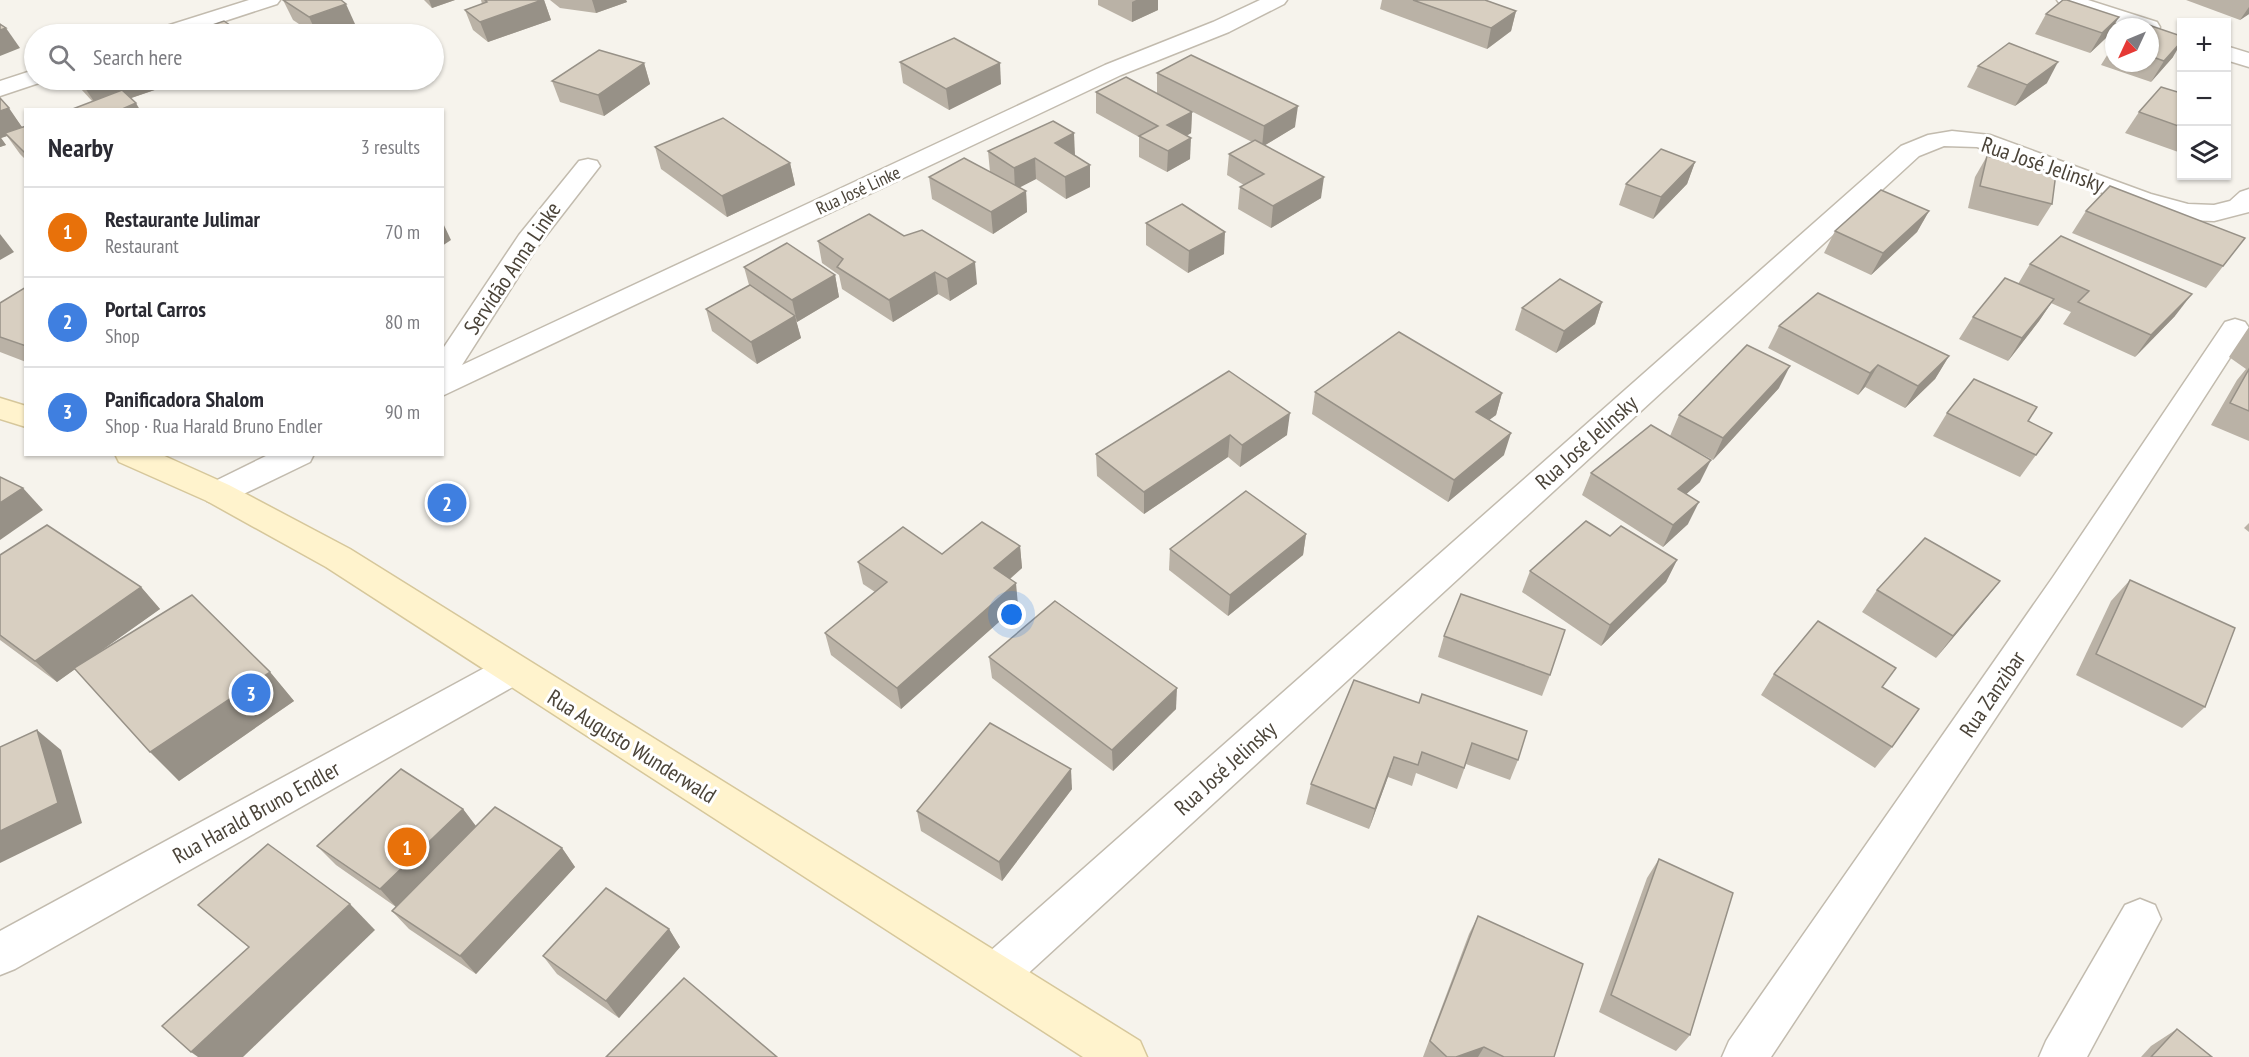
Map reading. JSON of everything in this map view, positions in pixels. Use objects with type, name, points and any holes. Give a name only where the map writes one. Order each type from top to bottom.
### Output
[{"type":"main road","points":[[0,408],[24,416]]},
{"type":"main road","name":"Rua Augusto Wunderwald","points":[[135,456],[218,493],[338,558],[1124,1057]]},
{"type":"street","points":[[196,24],[270,0]]},
{"type":"street","name":"Rua José Linke","points":[[444,385],[1113,70],[1221,27],[1277,0]]},
{"type":"street","points":[[2067,0],[2122,18]]},
{"type":"street","points":[[2159,30],[2171,34]]},
{"type":"street","points":[[2231,55],[2249,60]]},
{"type":"street","points":[[0,89],[24,81]]},
{"type":"street","name":"Rua José Jelinsky","points":[[995,975],[1910,151],[1935,139],[1953,137],[1981,140],[2142,199],[2187,212],[2214,213],[2240,207],[2249,197]]},
{"type":"street","name":"Servidão Anna Linke","points":[[444,371],[476,318],[531,238],[561,197],[588,166]]},
{"type":"street","name":"Rua Zanzibar","points":[[1745,1057],[2065,586],[2235,328]]},
{"type":"street","points":[[218,493],[295,456]]},
{"type":"street","name":"Rua Harald Bruno Endler","points":[[0,954],[512,670]]},
{"type":"street","points":[[2062,1057],[2140,919]]},
{"type":"building","points":[[283,0],[341,0],[346,4],[309,17]]},
{"type":"building","points":[[485,0],[542,0],[480,22],[465,10],[487,2]]},
{"type":"building","points":[[1413,0],[1485,0],[1516,11],[1491,28]]},
{"type":"building","points":[[2063,0],[2067,0],[2119,17],[2105,18],[2105,30],[2102,33],[2046,14]]},
{"type":"building","points":[[2159,28],[2177,35],[2177,46],[2164,61],[2159,59]]},
{"type":"building","points":[[954,38],[1000,63],[946,89],[900,62]]},
{"type":"building","points":[[2009,43],[2058,62],[2027,85],[1978,66]]},
{"type":"building","points":[[599,50],[644,63],[598,95],[552,81]]},
{"type":"building","points":[[1191,55],[1298,106],[1264,126],[1157,73]]},
{"type":"building","points":[[1126,77],[1192,112],[1167,125],[1191,138],[1168,151],[1139,136],[1158,126],[1096,92]]},
{"type":"building","points":[[2161,87],[2177,92],[2177,126],[2139,112]]},
{"type":"building","points":[[122,90],[136,103],[125,108],[75,108]]},
{"type":"building","points":[[0,98],[9,108],[0,111]]},
{"type":"building","points":[[723,118],[790,163],[722,196],[655,147]]},
{"type":"building","points":[[1053,121],[1074,133],[1055,143],[1090,165],[1065,177],[1035,158],[1014,168],[988,151]]},
{"type":"building","points":[[24,127],[24,152],[5,133]]},
{"type":"building","points":[[1255,140],[1324,177],[1273,206],[1240,187],[1264,174],[1229,154]]},
{"type":"building","points":[[1661,149],[1695,162],[1661,197],[1626,184]]},
{"type":"building","points":[[1987,156],[2056,173],[2052,204],[1980,186]]},
{"type":"building","points":[[964,158],[1026,191],[991,212],[929,177]]},
{"type":"building","points":[[2110,186],[2245,238],[2223,266],[2086,211]]},
{"type":"building","points":[[1881,190],[1929,211],[1883,253],[1835,231]]},
{"type":"building","points":[[1182,204],[1225,232],[1189,251],[1146,223]]},
{"type":"building","points":[[869,214],[904,236],[922,230],[975,262],[947,279],[935,272],[889,300],[837,267],[843,259],[818,241]]},
{"type":"building","points":[[2061,236],[2192,294],[2151,335],[2078,302],[2089,291],[2030,264]]},
{"type":"building","points":[[787,243],[835,275],[792,300],[744,267]]},
{"type":"building","points":[[2005,278],[2054,299],[2022,338],[1973,317]]},
{"type":"building","points":[[1560,279],[1602,302],[1564,331],[1522,308]]},
{"type":"building","points":[[750,285],[795,316],[751,342],[706,309]]},
{"type":"building","points":[[24,288],[24,345],[0,337],[0,303]]},
{"type":"building","points":[[1818,293],[1949,356],[1918,386],[1878,365],[1870,373],[1779,326]]},
{"type":"building","points":[[1399,332],[1502,393],[1476,412],[1511,433],[1454,480],[1315,392]]},
{"type":"building","points":[[1747,345],[1790,366],[1723,438],[1679,415]]},
{"type":"building","points":[[2249,369],[2249,411],[2230,403]]},
{"type":"building","points":[[1229,371],[1290,413],[1242,445],[1230,435],[1144,492],[1096,454]]},
{"type":"building","points":[[1974,379],[2037,407],[2028,421],[2052,433],[2036,455],[1947,413]]},
{"type":"building","points":[[1651,425],[1711,460],[1678,489],[1699,502],[1673,525],[1591,473]]},
{"type":"building","points":[[0,477],[23,488],[0,503]]},
{"type":"building","points":[[1246,491],[1306,534],[1230,595],[1170,549]]},
{"type":"building","points":[[1586,521],[1610,536],[1621,526],[1677,560],[1610,625],[1530,571]]},
{"type":"building","points":[[982,522],[1020,546],[994,568],[1016,583],[897,688],[825,633],[887,582],[858,562],[903,527],[942,554]]},
{"type":"building","points":[[47,525],[141,587],[35,661],[0,635],[0,555]]},
{"type":"building","points":[[1925,538],[2000,581],[1953,636],[1877,590]]},
{"type":"building","points":[[2130,580],[2235,628],[2205,707],[2096,654]]},
{"type":"building","points":[[1461,594],[1565,630],[1550,675],[1444,636]]},
{"type":"building","points":[[192,595],[270,672],[150,752],[74,668]]},
{"type":"building","points":[[1055,601],[1177,688],[1112,750],[989,657]]},
{"type":"building","points":[[1818,621],[1896,668],[1882,687],[1919,709],[1892,747],[1774,674]]},
{"type":"building","points":[[1354,680],[1419,703],[1422,694],[1527,731],[1518,760],[1472,743],[1464,768],[1422,752],[1418,765],[1394,757],[1375,809],[1311,784]]},
{"type":"building","points":[[990,723],[1071,769],[999,862],[917,811]]},
{"type":"building","points":[[37,730],[58,803],[0,831],[0,747]]},
{"type":"building","points":[[401,769],[463,809],[380,889],[317,846]]},
{"type":"building","points":[[495,807],[562,848],[460,956],[392,911]]},
{"type":"building","points":[[268,844],[350,904],[191,1052],[162,1026],[249,947],[198,905]]},
{"type":"building","points":[[1659,859],[1733,893],[1690,1035],[1611,995]]},
{"type":"building","points":[[606,888],[669,929],[606,1001],[543,956]]},
{"type":"building","points":[[1478,916],[1583,964],[1554,1057],[1504,1057],[1484,1047],[1456,1057],[1447,1057],[1430,1041]]},
{"type":"building","points":[[684,978],[777,1057],[606,1057]]},
{"type":"building","points":[[2177,1029],[2212,1057],[2151,1057]]},
{"type":"place","name":"Portal Carros","points":[[447,503]]},
{"type":"place","name":"Panificadora Shalom","points":[[251,693]]},
{"type":"place","name":"Restaurante Julimar","points":[[407,847]]}]
